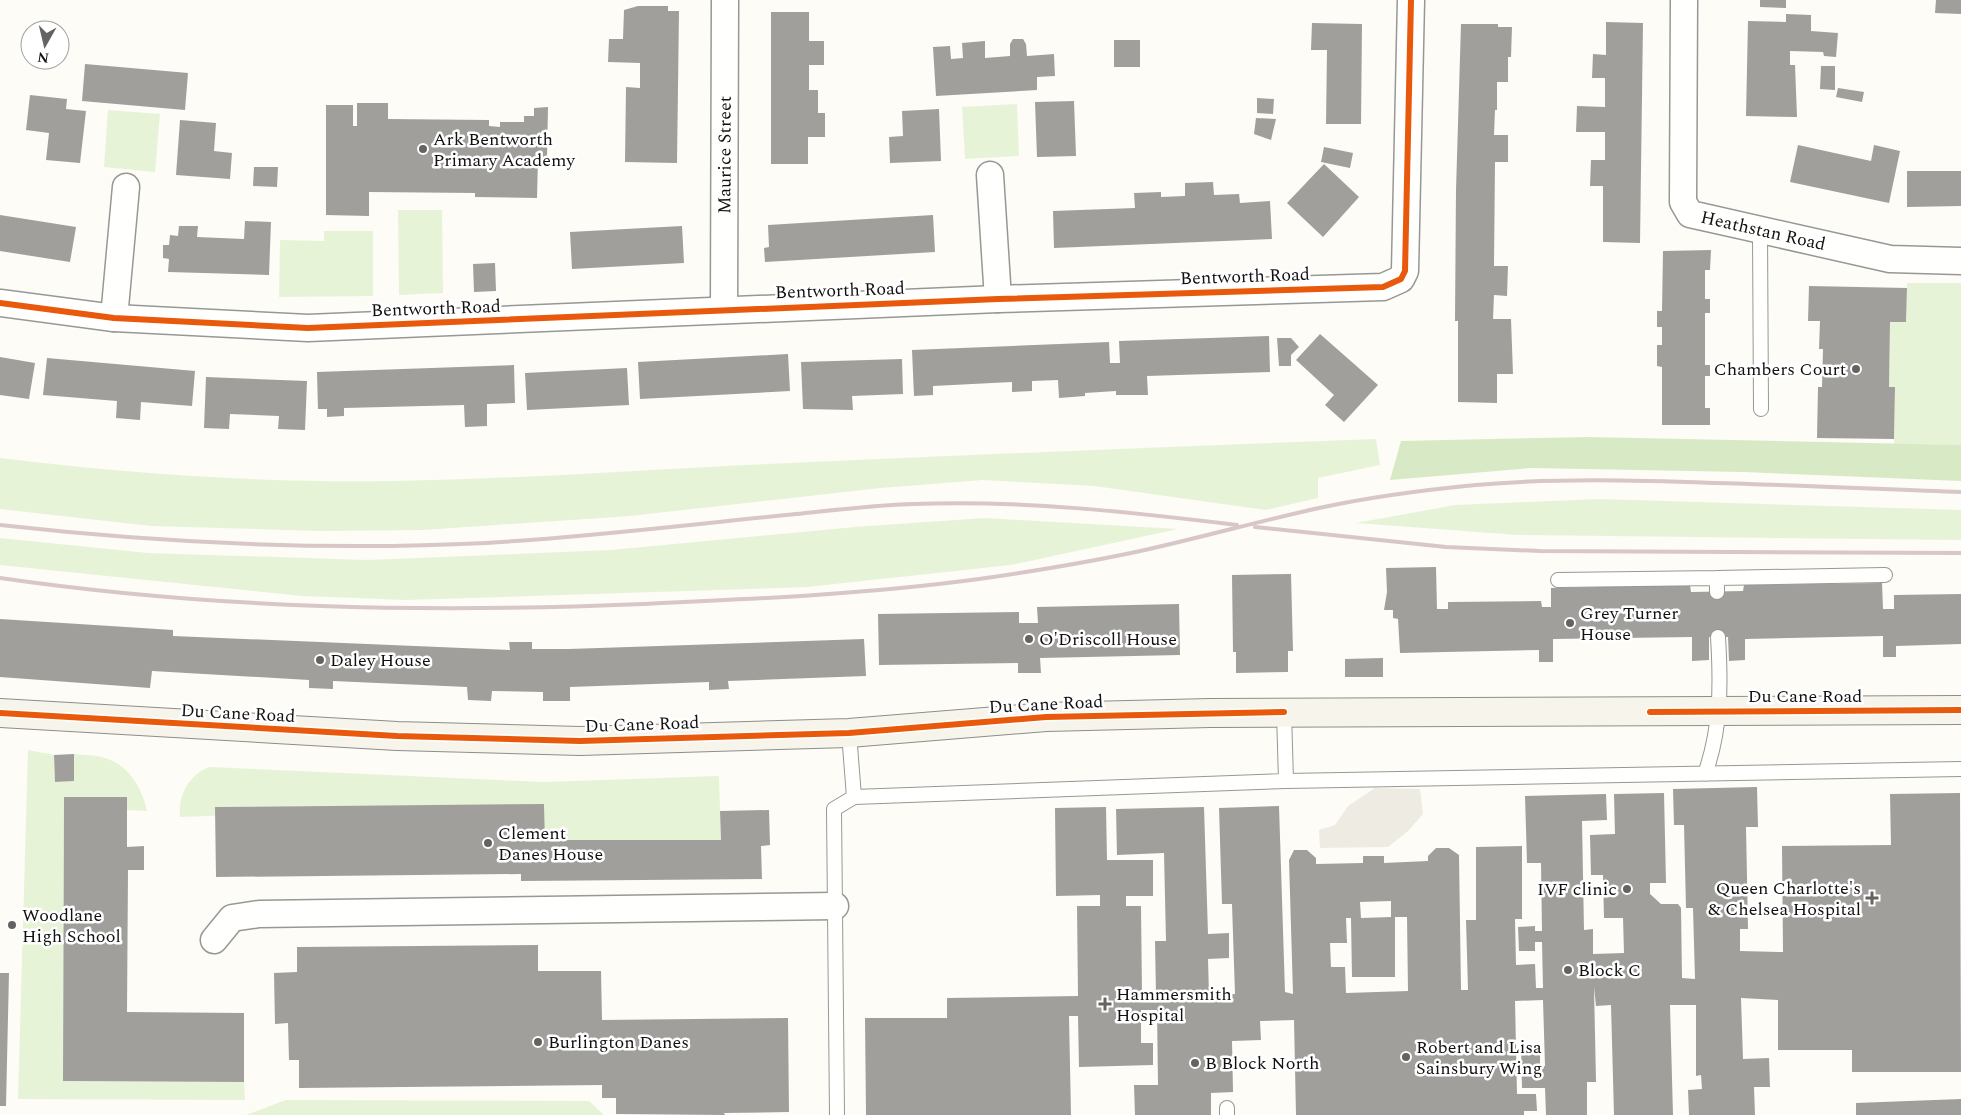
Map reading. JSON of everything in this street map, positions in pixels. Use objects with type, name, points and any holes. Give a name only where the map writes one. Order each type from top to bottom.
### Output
[{"type":"street","name":"Maurice Street","points":[[724,310],[725,0]]},
{"type":"street","name":"Bentworth Road","points":[[0,303],[114,318],[308,328],[998,299],[1383,287],[1401,279],[1405,270],[1410,0]]},
{"type":"street","name":"Heathstan Road","points":[[1684,0],[1683,202],[1690,214],[1890,259],[1961,261]]},
{"type":"street","points":[[990,175],[998,299]]},
{"type":"street","points":[[114,318],[126,186]]},
{"type":"street","name":"Du Cane Road","points":[[0,713],[398,736],[580,741],[849,733],[1046,717],[1284,712],[1961,710]]},
{"type":"street","points":[[214,940],[232,918],[260,914],[835,906]]},
{"type":"lane","points":[[1760,231],[1761,409]]},
{"type":"lane","points":[[1558,580],[1717,585],[1885,575]]},
{"type":"lane","points":[[1704,774],[1714,748],[1720,712],[1718,637]]},
{"type":"lane","points":[[1284,712],[1286,780]]},
{"type":"lane","points":[[849,733],[854,798]]},
{"type":"lane","points":[[837,1115],[834,809],[854,798],[1286,780],[1961,769]]},
{"type":"green space","points":[[1017,104],[1019,156],[965,159],[962,107]]},
{"type":"green space","points":[[108,110],[160,114],[155,172],[104,167]]},
{"type":"green space","points":[[398,210],[442,210],[443,293],[399,295]]},
{"type":"green space","points":[[324,231],[373,231],[373,296],[279,297],[280,240],[324,241]]},
{"type":"green space","points":[[1907,283],[1961,283],[1961,445],[1894,444],[1895,388],[1889,387],[1890,322],[1906,322]]},
{"type":"green space","points":[[1588,437],[1961,445],[1961,481],[1743,472],[1531,468],[1390,480],[1401,441]]},
{"type":"green space","points":[[1376,439],[1380,465],[1318,478],[1318,498],[1266,510],[1094,486],[983,480],[880,488],[630,516],[423,530],[320,531],[151,526],[0,509],[0,458],[98,469],[246,479],[394,481]]},
{"type":"green space","points":[[1599,499],[1961,510],[1961,540],[1518,535],[1356,523],[1455,505]]},
{"type":"green space","points":[[984,518],[1178,529],[1011,565],[807,587],[406,600],[302,596],[0,565],[0,538],[148,553],[368,560],[611,550],[855,527]]},
{"type":"green space","points":[[28,750],[54,755],[55,782],[74,781],[74,754],[98,756],[113,761],[128,772],[138,786],[147,811],[127,810],[127,797],[64,797],[63,1081],[244,1082],[245,1100],[18,1099]]},
{"type":"green space","points":[[209,767],[544,782],[719,776],[721,840],[545,840],[544,804],[180,817],[181,801],[186,787],[196,775]]},
{"type":"green space","points":[[286,1100],[589,1101],[604,1115],[246,1115]]},
{"type":"shaded area","points":[[1375,788],[1420,789],[1423,814],[1408,831],[1388,847],[1320,848],[1319,830],[1335,825],[1348,806]]},
{"type":"building","points":[[1760,0],[1786,0],[1786,8],[1760,7]]},
{"type":"building","points":[[1936,0],[1961,0],[1961,14],[1935,13]]},
{"type":"building","points":[[638,6],[668,6],[668,11],[679,11],[677,163],[625,162],[626,87],[640,88],[640,63],[608,62],[609,39],[623,39],[624,10]]},
{"type":"building","points":[[771,12],[809,12],[809,41],[824,41],[824,65],[809,65],[809,90],[818,90],[818,113],[825,113],[825,137],[808,137],[808,164],[771,164]]},
{"type":"building","points":[[1786,14],[1811,15],[1811,31],[1838,33],[1836,57],[1824,56],[1823,52],[1790,51],[1790,65],[1795,65],[1797,117],[1746,116],[1748,21],[1786,22]]},
{"type":"building","points":[[1606,22],[1643,23],[1640,243],[1603,242],[1603,186],[1590,186],[1591,160],[1605,160],[1605,132],[1576,132],[1577,106],[1605,107],[1605,78],[1592,78],[1593,54],[1606,55]]},
{"type":"building","points":[[1312,23],[1362,24],[1361,124],[1326,124],[1327,50],[1311,50]]},
{"type":"building","points":[[1461,24],[1498,24],[1498,27],[1512,27],[1511,57],[1508,57],[1508,82],[1497,82],[1497,110],[1495,110],[1494,135],[1508,135],[1508,162],[1495,162],[1494,266],[1508,266],[1507,296],[1494,295],[1493,319],[1511,319],[1513,374],[1497,374],[1497,403],[1458,402],[1458,321],[1455,321],[1456,190]]},
{"type":"building","points":[[1013,39],[1023,39],[1026,44],[1027,56],[1054,54],[1055,76],[1037,77],[1037,90],[936,96],[933,47],[950,46],[951,59],[963,58],[962,43],[985,41],[985,58],[1010,56],[1010,44]]},
{"type":"building","points":[[1114,40],[1140,40],[1140,67],[1114,67]]},
{"type":"building","points":[[85,64],[188,73],[185,110],[82,101]]},
{"type":"building","points":[[1821,66],[1835,66],[1835,90],[1820,89]]},
{"type":"building","points":[[1838,88],[1864,92],[1862,102],[1836,97]]},
{"type":"building","points":[[30,95],[67,99],[66,109],[86,111],[80,163],[46,160],[49,133],[26,130]]},
{"type":"building","points":[[1257,98],[1274,99],[1273,114],[1257,113]]},
{"type":"building","points":[[1074,101],[1076,156],[1037,157],[1035,102]]},
{"type":"building","points":[[357,103],[388,103],[388,119],[489,120],[489,126],[500,127],[500,122],[524,122],[524,116],[534,116],[534,108],[548,107],[547,158],[538,158],[537,198],[475,197],[475,193],[369,192],[369,216],[326,215],[326,105],[353,105],[353,126],[357,126]]},
{"type":"building","points":[[939,109],[941,161],[890,163],[889,137],[903,136],[902,111]]},
{"type":"building","points":[[1256,118],[1276,119],[1271,140],[1254,134]]},
{"type":"building","points":[[180,120],[216,123],[214,151],[232,153],[230,179],[176,175]]},
{"type":"building","points":[[1798,145],[1871,161],[1874,145],[1900,151],[1889,203],[1790,182]]},
{"type":"building","points":[[1324,147],[1353,153],[1350,168],[1321,162]]},
{"type":"building","points":[[1324,164],[1359,197],[1323,237],[1287,203]]},
{"type":"building","points":[[254,167],[278,167],[277,187],[253,186]]},
{"type":"building","points":[[1907,171],[1961,171],[1961,206],[1907,207]]},
{"type":"building","points":[[1213,182],[1214,195],[1239,194],[1240,203],[1270,201],[1272,239],[1054,248],[1053,211],[1135,208],[1134,193],[1161,192],[1161,197],[1185,196],[1185,183]]},
{"type":"building","points":[[0,215],[76,227],[70,262],[0,251]]},
{"type":"building","points":[[933,215],[935,252],[765,262],[764,248],[769,247],[768,225]]},
{"type":"building","points":[[245,221],[271,222],[269,275],[168,272],[169,259],[163,258],[163,245],[169,245],[170,235],[178,236],[179,226],[198,226],[197,237],[244,239]]},
{"type":"building","points":[[682,226],[684,263],[572,269],[570,232]]},
{"type":"building","points":[[1711,250],[1710,270],[1705,270],[1705,299],[1710,299],[1710,313],[1705,313],[1705,365],[1710,365],[1710,376],[1705,376],[1705,408],[1710,408],[1710,425],[1662,425],[1662,367],[1657,366],[1657,345],[1662,345],[1662,327],[1657,327],[1657,311],[1662,311],[1663,251]]},
{"type":"building","points":[[495,263],[496,291],[474,292],[473,264]]},
{"type":"building","name":"Chambers Court","points":[[1809,286],[1907,288],[1906,322],[1890,322],[1889,387],[1895,387],[1894,439],[1817,438],[1818,387],[1822,387],[1823,349],[1819,349],[1820,321],[1808,321]]},
{"type":"building","points":[[1320,334],[1378,385],[1344,422],[1325,405],[1334,395],[1296,360]]},
{"type":"building","points":[[1269,336],[1270,372],[1147,376],[1148,395],[1116,395],[1116,391],[1085,393],[1085,396],[1059,398],[1058,380],[1032,381],[1032,391],[1012,392],[1012,382],[933,386],[933,395],[914,396],[912,350],[1109,342],[1110,363],[1120,363],[1119,341]]},
{"type":"building","points":[[1277,338],[1291,338],[1299,347],[1291,355],[1291,366],[1279,366]]},
{"type":"building","points":[[788,354],[790,391],[640,399],[638,362]]},
{"type":"building","points":[[0,357],[35,363],[29,399],[0,395]]},
{"type":"building","points":[[47,358],[195,371],[192,406],[141,402],[140,420],[116,418],[117,401],[43,395]]},
{"type":"building","points":[[902,359],[903,394],[852,396],[853,410],[803,409],[801,362]]},
{"type":"building","points":[[514,365],[515,403],[487,404],[487,426],[465,427],[464,405],[344,408],[344,416],[327,417],[327,409],[318,409],[317,372]]},
{"type":"building","points":[[627,368],[629,405],[527,410],[525,373]]},
{"type":"building","points":[[206,377],[307,381],[305,430],[278,429],[279,416],[230,414],[229,429],[204,428]]},
{"type":"building","points":[[1436,567],[1437,609],[1448,609],[1448,602],[1541,601],[1542,607],[1551,607],[1551,588],[1690,585],[1691,592],[1743,591],[1744,585],[1882,583],[1883,609],[1894,609],[1894,595],[1961,594],[1961,644],[1896,646],[1896,657],[1883,657],[1883,636],[1745,639],[1745,660],[1729,661],[1728,637],[1709,637],[1709,660],[1692,661],[1692,637],[1553,639],[1553,662],[1539,662],[1539,650],[1400,653],[1398,619],[1393,618],[1393,610],[1384,610],[1387,592],[1386,568]]},
{"type":"building","points":[[1291,574],[1293,651],[1288,651],[1288,672],[1236,673],[1236,652],[1233,652],[1232,575]]},
{"type":"building","name":"O'Driscoll House","points":[[1179,604],[1180,655],[1040,658],[1041,673],[1018,673],[1018,663],[879,665],[878,614],[1019,612],[1019,623],[1038,623],[1037,607]]},
{"type":"building","points":[[0,619],[173,630],[173,636],[510,650],[509,642],[532,642],[532,649],[569,649],[864,639],[866,676],[728,681],[729,689],[709,690],[709,682],[570,687],[570,701],[543,701],[543,692],[492,691],[491,701],[468,700],[467,687],[333,681],[333,689],[309,688],[309,680],[152,671],[150,688],[0,677]]},
{"type":"building","points":[[1383,658],[1383,677],[1345,677],[1345,659]]},
{"type":"building","points":[[74,754],[74,781],[55,782],[54,755]]},
{"type":"building","points":[[1757,787],[1758,827],[1746,827],[1748,929],[1740,929],[1740,951],[1783,952],[1782,846],[1891,845],[1890,794],[1960,793],[1961,1072],[1852,1072],[1852,1050],[1778,1050],[1778,1000],[1741,998],[1743,1059],[1769,1058],[1770,1087],[1754,1087],[1755,1115],[1689,1115],[1688,1090],[1702,1089],[1701,1075],[1696,1076],[1696,1005],[1670,1005],[1673,1115],[1614,1115],[1611,1005],[1596,1006],[1594,987],[1596,1082],[1587,1082],[1587,1115],[1546,1115],[1545,1088],[1522,1088],[1521,1048],[1540,1047],[1540,1067],[1545,1066],[1543,1000],[1515,1001],[1517,1094],[1536,1094],[1537,1111],[1524,1111],[1524,1115],[1296,1115],[1294,1020],[1260,1021],[1261,1040],[1232,1041],[1233,1092],[1211,1093],[1211,1115],[1135,1115],[1134,1085],[1158,1085],[1157,1010],[1141,1010],[1141,1043],[1153,1043],[1153,1065],[1079,1067],[1078,1016],[1069,1016],[1071,1115],[866,1115],[865,1018],[947,1018],[947,998],[1078,996],[1077,906],[1100,906],[1100,895],[1056,896],[1055,808],[1106,807],[1107,860],[1153,860],[1153,896],[1126,896],[1126,906],[1141,906],[1142,995],[1156,995],[1155,941],[1166,941],[1164,853],[1117,855],[1116,809],[1204,807],[1208,934],[1229,933],[1229,958],[1208,959],[1209,994],[1235,994],[1232,904],[1222,904],[1219,808],[1279,806],[1285,992],[1293,994],[1289,860],[1294,850],[1307,850],[1316,858],[1316,864],[1363,863],[1363,856],[1384,856],[1384,863],[1428,861],[1428,856],[1436,848],[1449,848],[1459,855],[1461,990],[1468,990],[1466,920],[1476,920],[1476,847],[1522,846],[1522,919],[1515,919],[1516,965],[1535,964],[1536,988],[1543,988],[1542,942],[1535,942],[1535,951],[1519,951],[1518,927],[1535,926],[1535,931],[1542,931],[1541,863],[1527,863],[1525,796],[1606,794],[1607,820],[1582,821],[1584,930],[1593,929],[1593,954],[1624,953],[1623,918],[1604,918],[1603,875],[1591,875],[1590,835],[1615,834],[1614,794],[1664,793],[1666,883],[1650,883],[1650,894],[1661,904],[1678,904],[1681,908],[1682,978],[1695,979],[1693,908],[1686,908],[1684,825],[1674,825],[1673,789]],"holes":[[[1391,901],[1391,917],[1361,918],[1360,902]],[[1395,917],[1407,917],[1408,991],[1346,993],[1345,967],[1331,967],[1330,943],[1347,943],[1346,918],[1351,918],[1352,977],[1395,977]]]},
{"type":"building","points":[[64,797],[127,797],[127,847],[144,846],[144,870],[128,870],[127,1012],[244,1013],[244,1082],[63,1081]]},
{"type":"building","name":"Clement Danes House","points":[[544,804],[545,840],[721,840],[720,811],[769,810],[770,845],[761,846],[762,879],[521,881],[521,874],[216,877],[215,807]]},
{"type":"building","name":"Burlington Danes","points":[[538,945],[538,971],[601,971],[602,1020],[788,1018],[789,1112],[724,1113],[725,1115],[616,1114],[616,1098],[602,1098],[602,1085],[299,1088],[299,1060],[289,1060],[288,1023],[275,1024],[274,973],[297,972],[297,947]]},
{"type":"building","points":[[0,973],[9,973],[6,1106],[0,1106]]},
{"type":"building","points":[[1961,1099],[1961,1115],[1856,1115],[1856,1103]]},
{"type":"railway","points":[[0,578],[160,596],[321,606],[482,608],[643,604],[853,592],[979,579],[1124,554],[1338,504],[1397,494],[1476,485],[1535,481],[1624,480],[1961,492]]},
{"type":"railway","points":[[0,525],[121,537],[243,544],[303,546],[425,545],[486,543],[563,537],[870,507],[954,503],[1076,508],[1237,525]]},
{"type":"railway","points":[[1255,527],[1446,547],[1540,551],[1961,553]]},
{"type":"cycle path","points":[[0,303],[114,318],[308,328],[998,299],[1383,287],[1401,279],[1405,271],[1411,0]]},
{"type":"cycle path","points":[[1650,712],[1961,710]]},
{"type":"cycle path","points":[[0,713],[397,736],[580,741],[849,733],[1046,717],[1284,712]]},
{"type":"place","name":"Ark Bentworth Primary Academy","points":[[423,149]]},
{"type":"place","name":"Chambers Court","points":[[1856,369]]},
{"type":"place","name":"Grey Turner House","points":[[1570,623]]},
{"type":"place","name":"O'Driscoll House","points":[[1029,639]]},
{"type":"place","name":"Daley House","points":[[320,660]]},
{"type":"place","name":"Clement Danes House","points":[[488,843]]},
{"type":"place","name":"IVF clinic","points":[[1627,889]]},
{"type":"place","name":"Queen Charlotte's & Chelsea Hospital","points":[[1872,898]]},
{"type":"place","name":"Woodlane High School","points":[[12,925]]},
{"type":"place","name":"Block C","points":[[1568,970]]},
{"type":"place","name":"Hammersmith Hospital","points":[[1105,1004]]},
{"type":"place","name":"Burlington Danes","points":[[538,1042]]},
{"type":"place","name":"Robert and Lisa Sainsbury Wing","points":[[1406,1057]]},
{"type":"place","name":"B Block North","points":[[1195,1063]]}]
